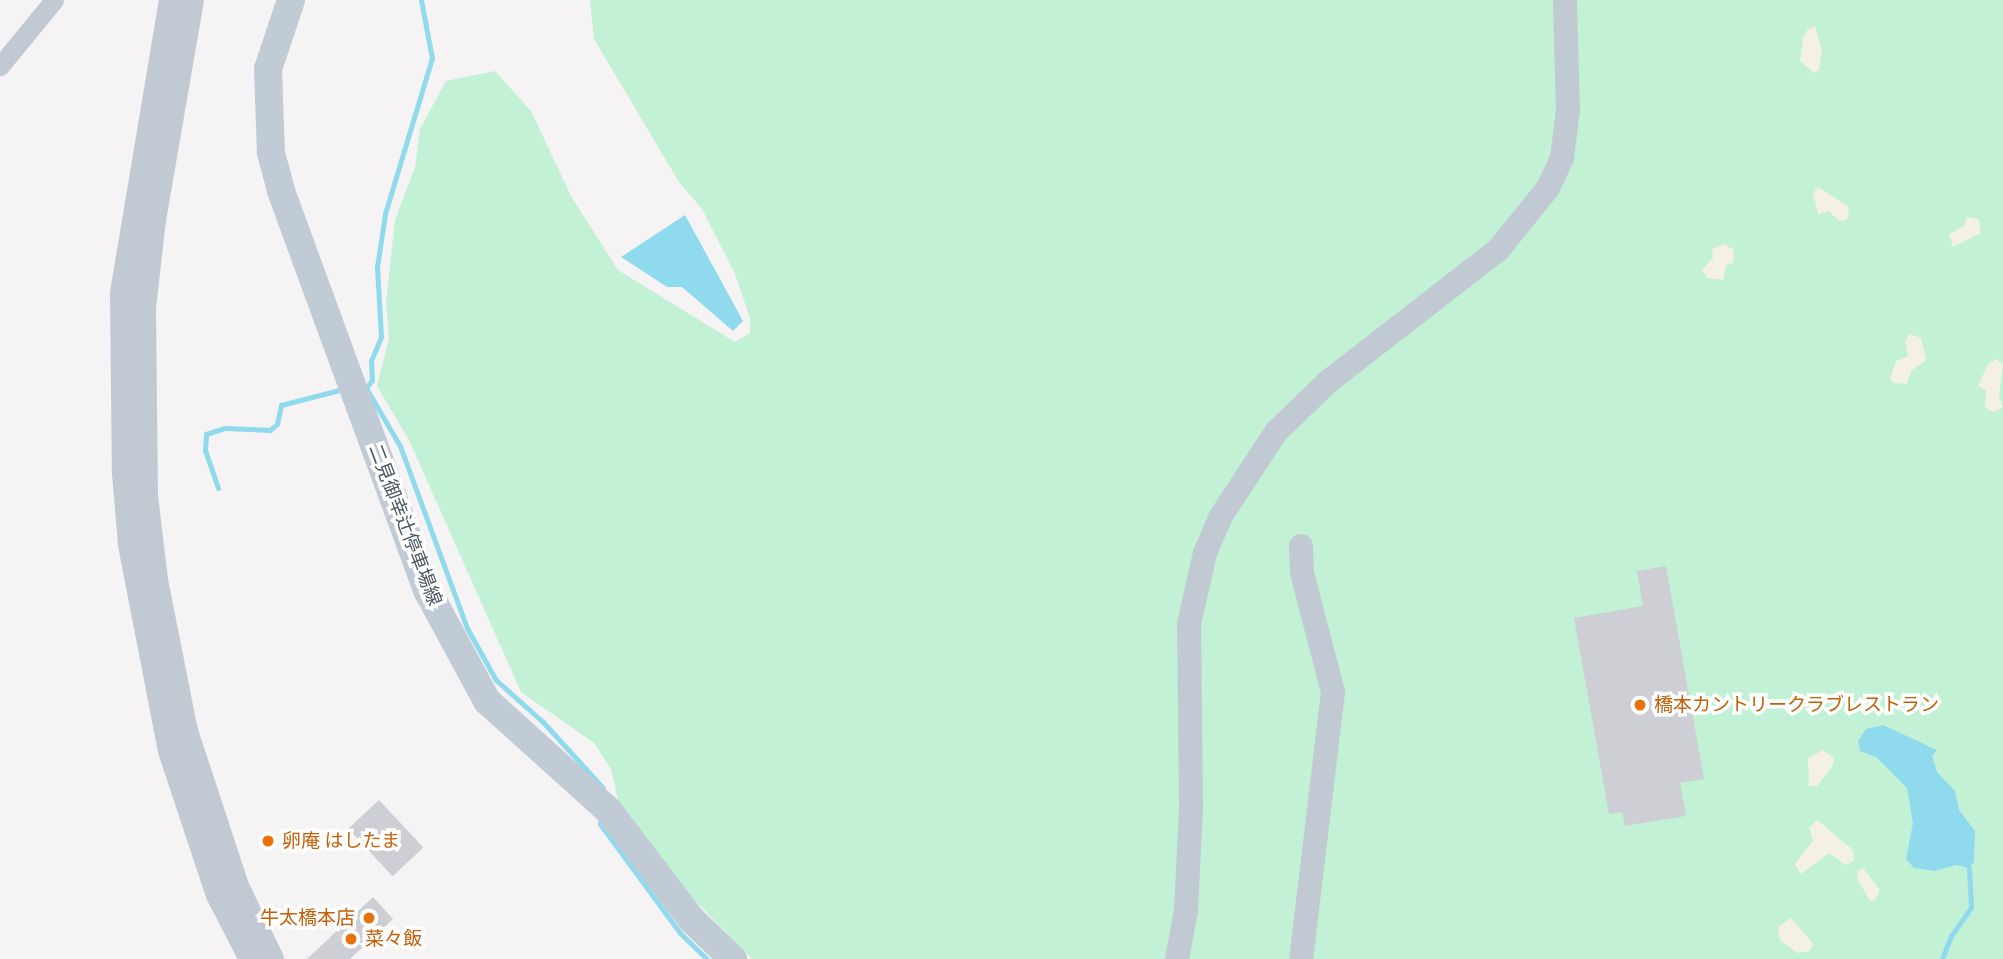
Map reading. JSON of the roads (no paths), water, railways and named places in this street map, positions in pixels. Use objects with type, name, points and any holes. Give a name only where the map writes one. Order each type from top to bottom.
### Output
[{"type":"main road","name":"二見御幸辻停車場線","points":[[291,0],[268,69],[271,153],[281,191],[427,590],[488,701],[608,810],[692,920],[733,959]]},
{"type":"street","points":[[0,66],[54,0]]},
{"type":"street","points":[[171,0],[122,294],[124,473],[130,545],[170,751],[218,895],[251,959]]},
{"type":"street","points":[[192,0],[154,220],[144,308],[146,496],[156,580],[186,731],[237,886],[272,959]]},
{"type":"street","points":[[1177,959],[1186,911],[1191,808],[1189,624],[1205,553],[1235,492],[1276,432],[1329,381],[1497,250],[1548,188],[1562,158],[1568,110],[1566,0]]},
{"type":"street","points":[[1300,546],[1302,573],[1333,692],[1321,823],[1301,959]]},
{"type":"water","points":[[685,215],[743,321],[733,331],[682,287],[667,287],[621,257]]},
{"type":"water","points":[[1883,725],[1937,750],[1932,756],[1937,772],[1955,791],[1959,810],[1975,831],[1974,862],[1969,868],[1956,865],[1935,871],[1914,868],[1906,859],[1913,823],[1907,788],[1876,757],[1860,751],[1858,741],[1866,729]]},
{"type":"waterway","points":[[421,0],[432,58],[385,214],[377,267],[381,337],[371,361],[372,380],[366,388],[400,446],[467,628],[496,680],[543,722],[603,788]]},
{"type":"waterway","points":[[218,488],[205,450],[206,434],[225,428],[270,430],[277,424],[281,405],[343,389]]},
{"type":"waterway","points":[[601,818],[600,824],[680,933],[707,959]]},
{"type":"waterway","points":[[1942,959],[1951,936],[1971,907],[1969,868]]},
{"type":"place","name":"橋本カントリークラブレストラン","points":[[1640,705]]},
{"type":"place","name":"卵庵 はしたま","points":[[268,841]]},
{"type":"place","name":"牛太橋本店","points":[[369,918]]},
{"type":"place","name":"菜々飯","points":[[351,939]]}]
